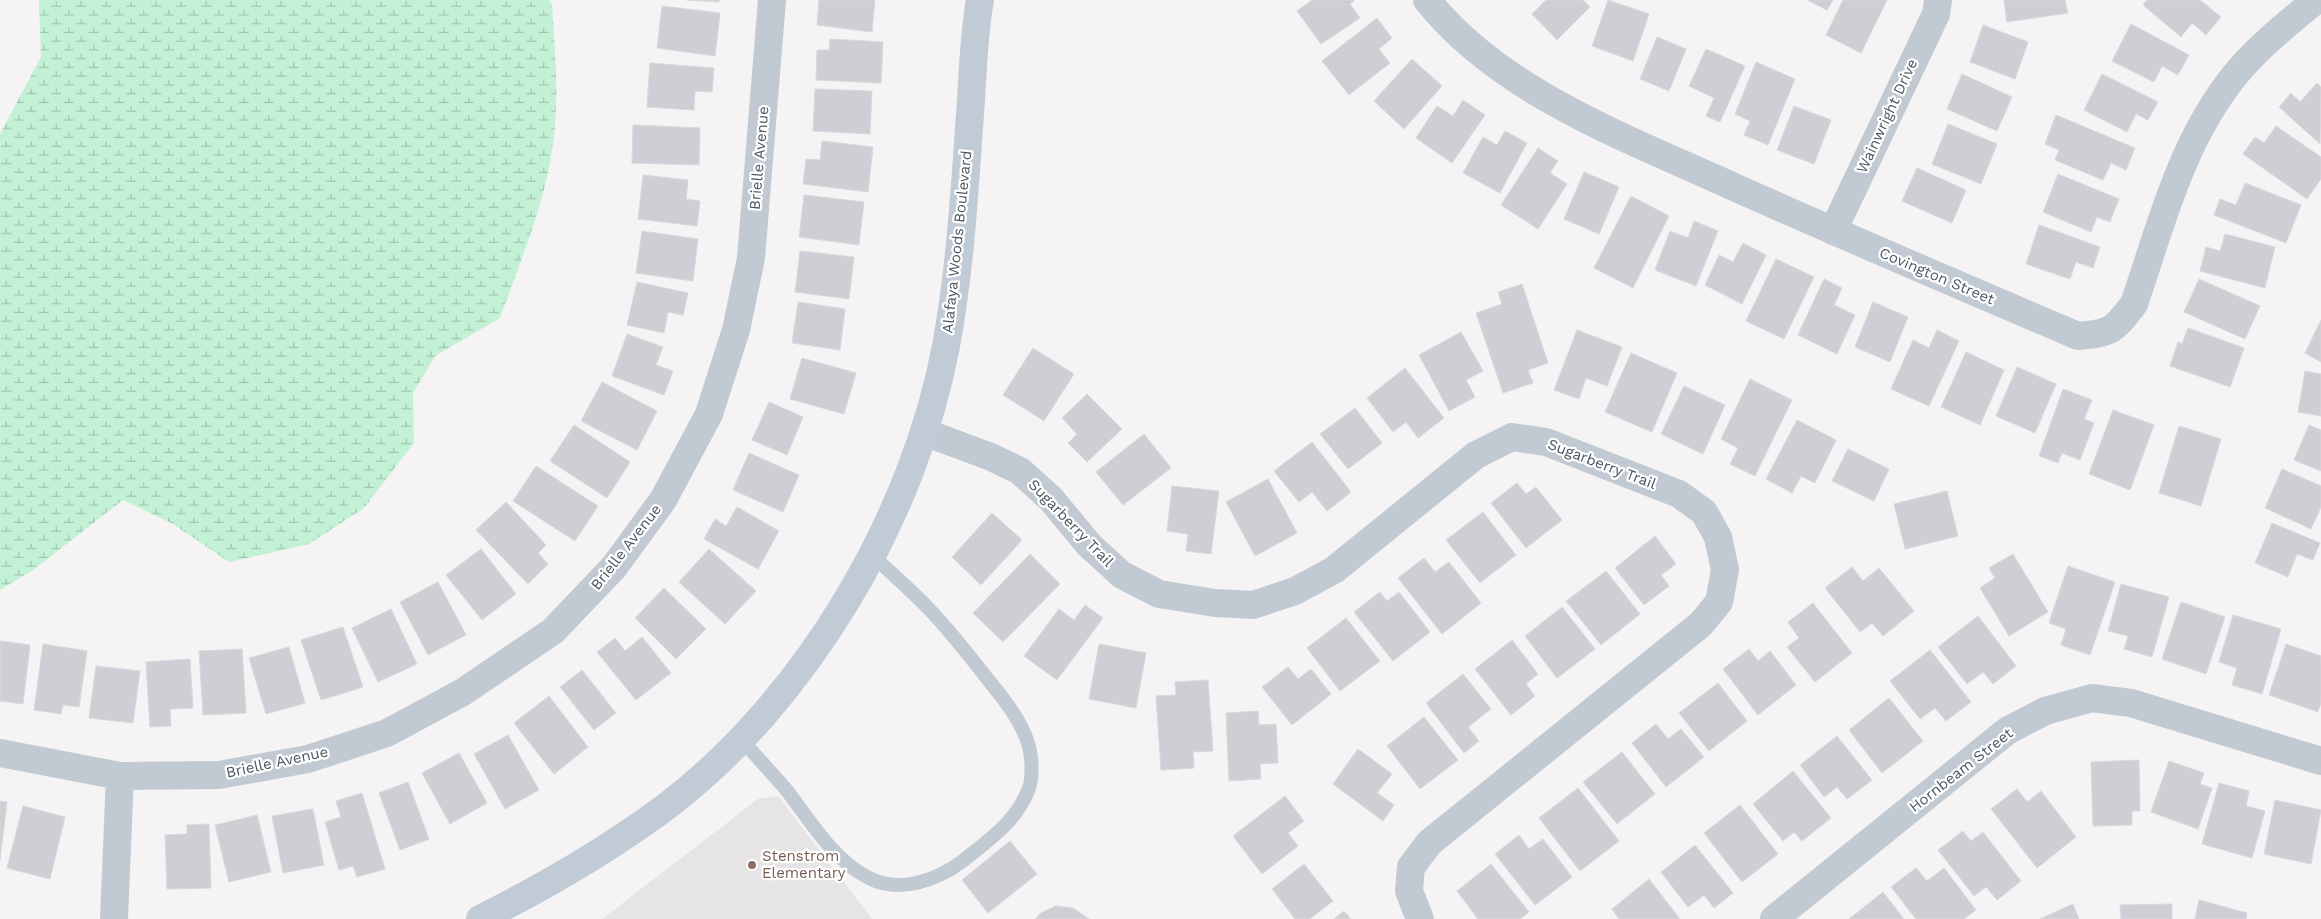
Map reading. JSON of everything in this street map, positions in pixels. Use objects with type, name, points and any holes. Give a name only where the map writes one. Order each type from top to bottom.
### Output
[{"type":"street","name":"Brielle Avenue","points":[[0,753],[120,776],[219,775],[308,759],[387,733],[463,692],[554,631],[614,567],[663,500],[709,414],[736,330],[751,258],[772,0]]},
{"type":"street","name":"Alafaya Woods Boulevard","points":[[480,919],[524,898],[597,856],[669,804],[741,739],[792,679],[823,636],[872,555],[900,500],[924,432],[946,346],[959,250],[980,0]]},
{"type":"street","name":"Covington Street","points":[[1427,0],[1476,49],[1532,90],[1591,122],[1834,231],[2078,336],[2105,334],[2120,322],[2134,304],[2182,162],[2208,113],[2241,69],[2272,36],[2316,0]]},
{"type":"street","name":"Wainwright Drive","points":[[1834,231],[1936,14],[1938,0]]},
{"type":"street","name":"Sugarberry Trail","points":[[924,432],[991,457],[1020,471],[1051,499],[1089,545],[1122,575],[1159,594],[1215,603],[1253,605],[1295,591],[1334,570],[1476,455],[1512,437],[1546,442],[1680,494],[1704,512],[1718,537],[1725,570],[1719,602],[1701,624],[1429,843],[1411,868],[1409,891],[1420,919]]},
{"type":"street","name":"Hornbeam Street","points":[[1774,919],[2007,731],[2045,711],[2092,698],[2131,703],[2321,761]]},
{"type":"street","points":[[114,919],[120,776]]},
{"type":"lane","points":[[741,739],[783,786],[832,849],[868,878],[884,883],[912,884],[934,878],[967,857],[1009,823],[1017,812],[1030,786],[1031,761],[1029,744],[1019,722],[1008,704],[930,610],[872,555]]},
{"type":"shaded area","name":"Stenstrom Elementary","points":[[778,796],[872,919],[602,919],[758,799]]},
{"type":"green space","points":[[39,0],[549,0],[552,5],[556,114],[552,150],[537,214],[500,318],[435,356],[413,393],[414,443],[364,508],[309,544],[229,562],[173,524],[123,500],[33,570],[0,590],[0,134],[41,57]]},
{"type":"building","points":[[687,0],[719,0],[719,2]]},
{"type":"building","points":[[819,0],[875,0],[872,32],[817,25]]},
{"type":"building","points":[[1312,0],[1355,0],[1350,4],[1360,18],[1321,44],[1297,11]]},
{"type":"building","points":[[1546,0],[1583,0],[1590,7],[1557,40],[1532,14]]},
{"type":"building","points":[[1608,0],[1649,14],[1633,61],[1592,46]]},
{"type":"building","points":[[1807,0],[1833,0],[1827,10]]},
{"type":"building","points":[[1843,0],[1887,0],[1861,53],[1826,35]]},
{"type":"building","points":[[2004,0],[2065,0],[2068,13],[2007,22]]},
{"type":"building","points":[[2147,0],[2200,0],[2221,17],[2206,35],[2192,23],[2181,37],[2143,5]]},
{"type":"building","points":[[662,6],[720,13],[715,56],[657,48]]},
{"type":"building","points":[[1377,18],[1392,38],[1379,49],[1390,63],[1349,95],[1322,61]]},
{"type":"building","points":[[2131,24],[2189,55],[2178,75],[2162,66],[2154,82],[2112,61]]},
{"type":"building","points":[[1983,25],[2028,42],[2015,79],[1970,62]]},
{"type":"building","points":[[1657,37],[1686,49],[1669,91],[1640,79]]},
{"type":"building","points":[[830,39],[883,42],[881,83],[816,80],[817,50],[829,50]]},
{"type":"building","points":[[1706,49],[1745,66],[1720,122],[1706,116],[1714,98],[1689,86]]},
{"type":"building","points":[[1412,59],[1442,86],[1404,129],[1374,101]]},
{"type":"building","points":[[1756,62],[1795,79],[1768,145],[1744,135],[1750,121],[1735,114]]},
{"type":"building","points":[[650,63],[714,68],[712,92],[695,91],[694,110],[647,107]]},
{"type":"building","points":[[1962,74],[2012,97],[1997,131],[1947,109]]},
{"type":"building","points":[[2102,74],[2158,102],[2148,120],[2136,114],[2127,132],[2084,110]]},
{"type":"building","points":[[2317,83],[2321,87],[2320,144],[2279,107],[2291,93],[2300,102]]},
{"type":"building","points":[[815,89],[872,91],[870,134],[813,131]]},
{"type":"building","points":[[1463,100],[1485,115],[1452,163],[1416,138],[1437,106],[1453,116]]},
{"type":"building","points":[[1794,106],[1831,120],[1814,164],[1777,150]]},
{"type":"building","points":[[2056,115],[2135,148],[2126,170],[2111,163],[2103,180],[2055,160],[2059,150],[2045,144]]},
{"type":"building","points":[[1948,124],[1997,144],[1981,184],[1932,164]]},
{"type":"building","points":[[633,125],[700,128],[699,165],[632,163]]},
{"type":"building","points":[[2276,126],[2321,157],[2321,179],[2307,199],[2243,154],[2255,137],[2264,143]]},
{"type":"building","points":[[1505,131],[1527,143],[1500,193],[1463,173],[1483,137],[1497,145]]},
{"type":"building","points":[[822,141],[873,147],[868,192],[803,184],[806,159],[820,160]]},
{"type":"building","points":[[1538,148],[1558,161],[1550,173],[1567,184],[1538,229],[1501,205]]},
{"type":"building","points":[[1917,168],[1966,190],[1952,223],[1902,201]]},
{"type":"building","points":[[1584,172],[1619,187],[1599,234],[1564,219]]},
{"type":"building","points":[[2058,174],[2119,199],[2110,222],[2097,217],[2091,232],[2043,212]]},
{"type":"building","points":[[643,175],[688,180],[686,199],[700,201],[697,226],[638,219]]},
{"type":"building","points":[[2245,183],[2301,205],[2286,243],[2214,215],[2220,199],[2236,205]]},
{"type":"building","points":[[804,195],[864,202],[859,245],[799,237]]},
{"type":"building","points":[[1631,196],[1669,216],[1633,288],[1594,268]]},
{"type":"building","points":[[1694,221],[1718,231],[1696,286],[1655,270],[1670,231],[1688,238]]},
{"type":"building","points":[[2039,225],[2100,247],[2093,268],[2076,262],[2070,279],[2026,264]]},
{"type":"building","points":[[642,231],[698,239],[693,281],[636,273]]},
{"type":"building","points":[[2225,234],[2275,247],[2265,288],[2200,271],[2206,247],[2220,251]]},
{"type":"building","points":[[1743,243],[1766,255],[1742,304],[1705,285],[1719,255],[1733,262]]},
{"type":"building","points":[[800,251],[854,257],[849,299],[795,292]]},
{"type":"building","points":[[1776,259],[1814,277],[1784,339],[1746,321]]},
{"type":"building","points":[[1824,279],[1842,288],[1834,305],[1855,315],[1837,354],[1798,335]]},
{"type":"building","points":[[2199,279],[2260,306],[2245,339],[2184,312]]},
{"type":"building","points":[[637,282],[688,293],[683,315],[668,312],[664,333],[627,325]]},
{"type":"building","points":[[1522,284],[1548,363],[1528,370],[1533,383],[1503,393],[1476,313],[1502,304],[1498,292]]},
{"type":"building","points":[[798,302],[845,309],[840,350],[792,343]]},
{"type":"building","points":[[1873,302],[1908,317],[1890,362],[1855,347]]},
{"type":"building","points":[[2321,320],[2321,362],[2305,353]]},
{"type":"building","points":[[2188,328],[2244,348],[2230,387],[2170,366],[2178,342],[2182,344]]},
{"type":"building","points":[[1577,330],[1622,347],[1607,386],[1586,378],[1579,399],[1554,390]]},
{"type":"building","points":[[1937,330],[1959,341],[1929,406],[1891,389],[1913,340],[1929,348]]},
{"type":"building","points":[[1461,332],[1483,371],[1466,380],[1475,397],[1449,411],[1419,355]]},
{"type":"building","points":[[627,334],[663,347],[656,365],[673,371],[664,395],[612,376]]},
{"type":"building","points":[[1033,348],[1074,374],[1044,421],[1003,395]]},
{"type":"building","points":[[1966,352],[2004,370],[1980,425],[1941,407]]},
{"type":"building","points":[[1631,353],[1677,373],[1652,432],[1605,412]]},
{"type":"building","points":[[802,358],[856,373],[844,414],[790,399]]},
{"type":"building","points":[[2017,367],[2056,384],[2035,433],[1996,416]]},
{"type":"building","points":[[1405,368],[1444,418],[1418,438],[1406,422],[1393,432],[1367,398]]},
{"type":"building","points":[[2305,371],[2321,374],[2321,416],[2298,412]]},
{"type":"building","points":[[1750,379],[1792,400],[1755,476],[1730,464],[1738,448],[1721,439]]},
{"type":"building","points":[[602,382],[657,411],[637,450],[581,421]]},
{"type":"building","points":[[1684,386],[1725,405],[1703,454],[1661,434]]},
{"type":"building","points":[[2063,389],[2092,400],[2084,419],[2094,423],[2080,460],[2062,453],[2058,463],[2039,456]]},
{"type":"building","points":[[1087,394],[1122,429],[1087,462],[1068,443],[1077,434],[1062,418]]},
{"type":"building","points":[[769,402],[803,417],[787,455],[752,440]]},
{"type":"building","points":[[1355,408],[1382,443],[1348,469],[1320,434]]},
{"type":"building","points":[[2113,410],[2154,425],[2130,490],[2089,474]]},
{"type":"building","points":[[1797,420],[1836,440],[1815,483],[1801,476],[1792,493],[1766,479]]},
{"type":"building","points":[[574,425],[630,462],[607,498],[550,461]]},
{"type":"building","points":[[2309,425],[2321,430],[2321,471],[2294,460]]},
{"type":"building","points":[[2179,426],[2221,439],[2201,506],[2159,493]]},
{"type":"building","points":[[1144,434],[1171,468],[1123,505],[1096,472]]},
{"type":"building","points":[[1312,442],[1351,492],[1327,511],[1312,492],[1299,502],[1274,471]]},
{"type":"building","points":[[1848,449],[1889,469],[1874,501],[1832,481]]},
{"type":"building","points":[[749,453],[799,475],[783,512],[733,490]]},
{"type":"building","points":[[536,466],[598,506],[575,541],[513,501]]},
{"type":"building","points":[[2282,469],[2321,486],[2321,507],[2311,529],[2265,508]]},
{"type":"building","points":[[1268,479],[1297,533],[1255,556],[1226,502]]},
{"type":"building","points":[[1517,483],[1526,494],[1536,487],[1562,520],[1526,548],[1491,503]]},
{"type":"building","points":[[1172,486],[1219,491],[1211,554],[1186,551],[1188,534],[1167,531]]},
{"type":"building","points":[[1947,491],[1958,536],[1905,549],[1894,504]]},
{"type":"building","points":[[506,502],[546,545],[538,553],[548,564],[528,584],[476,530]]},
{"type":"building","points":[[737,507],[779,531],[758,569],[704,539],[715,519],[726,526]]},
{"type":"building","points":[[1483,512],[1516,555],[1480,583],[1446,540]]},
{"type":"building","points":[[992,513],[1022,540],[981,585],[952,557]]},
{"type":"building","points":[[2272,523],[2320,543],[2313,560],[2297,554],[2288,577],[2255,563]]},
{"type":"building","points":[[1655,536],[1676,564],[1661,575],[1669,586],[1644,605],[1615,568]]},
{"type":"building","points":[[481,549],[516,594],[482,620],[446,575]]},
{"type":"building","points":[[709,549],[756,591],[725,624],[679,582]]},
{"type":"building","points":[[1030,554],[1060,584],[1003,642],[973,613]]},
{"type":"building","points":[[2013,554],[2048,612],[2009,636],[1980,588],[1995,578],[1989,568]]},
{"type":"building","points":[[1424,558],[1435,572],[1449,562],[1481,603],[1442,634],[1398,578]]},
{"type":"building","points":[[2068,566],[2115,582],[2090,655],[2061,645],[2066,629],[2049,623]]},
{"type":"building","points":[[1852,567],[1863,581],[1879,568],[1914,611],[1883,636],[1872,623],[1860,632],[1825,588]]},
{"type":"building","points":[[1606,571],[1640,614],[1601,645],[1566,601]]},
{"type":"building","points":[[438,582],[466,635],[428,655],[400,602]]},
{"type":"building","points":[[2121,584],[2169,597],[2152,657],[2124,649],[2128,636],[2108,631]]},
{"type":"building","points":[[664,588],[706,629],[676,659],[635,618]]},
{"type":"building","points":[[1380,592],[1387,601],[1399,592],[1430,632],[1393,661],[1354,612]]},
{"type":"building","points":[[2181,602],[2225,617],[2206,674],[2162,659]]},
{"type":"building","points":[[1813,603],[1852,653],[1815,682],[1787,647],[1799,638],[1788,622]]},
{"type":"building","points":[[1085,605],[1103,618],[1057,680],[1024,656],[1059,609],[1074,620]]},
{"type":"building","points":[[1562,607],[1595,649],[1557,678],[1525,636]]},
{"type":"building","points":[[391,609],[417,664],[378,682],[352,628]]},
{"type":"building","points":[[2233,615],[2281,629],[2262,694],[2232,685],[2237,668],[2219,662]]},
{"type":"building","points":[[1978,616],[2016,666],[1993,684],[1983,672],[1967,684],[1938,647]]},
{"type":"building","points":[[1346,618],[1380,661],[1340,691],[1307,648]]},
{"type":"building","points":[[343,627],[363,687],[321,700],[301,640]]},
{"type":"building","points":[[642,637],[671,673],[636,700],[597,652],[615,638],[625,651]]},
{"type":"building","points":[[1512,640],[1538,674],[1526,684],[1535,696],[1511,715],[1475,669]]},
{"type":"building","points":[[0,641],[30,645],[23,704],[0,701]]},
{"type":"building","points":[[43,644],[87,651],[79,707],[63,705],[61,714],[34,710]]},
{"type":"building","points":[[1099,644],[1146,653],[1136,708],[1089,699]]},
{"type":"building","points":[[2286,644],[2321,656],[2321,703],[2318,712],[2269,695]]},
{"type":"building","points":[[289,647],[305,703],[266,714],[249,658]]},
{"type":"building","points":[[242,649],[246,713],[203,715],[199,651]]},
{"type":"building","points":[[1749,649],[1758,661],[1770,651],[1796,685],[1758,715],[1723,669]]},
{"type":"building","points":[[1930,650],[1971,702],[1946,721],[1935,708],[1920,719],[1890,681]]},
{"type":"building","points":[[190,659],[193,708],[170,709],[171,726],[150,727],[146,662]]},
{"type":"building","points":[[96,666],[140,671],[133,723],[89,718]]},
{"type":"building","points":[[1288,667],[1298,679],[1311,669],[1331,694],[1292,725],[1262,687]]},
{"type":"building","points":[[582,670],[616,713],[594,730],[560,687]]},
{"type":"building","points":[[1463,674],[1491,709],[1468,727],[1479,741],[1464,753],[1426,703]]},
{"type":"building","points":[[1208,680],[1213,751],[1193,752],[1194,768],[1161,770],[1156,696],[1176,695],[1175,682]]},
{"type":"building","points":[[1718,683],[1747,721],[1709,751],[1679,713]]},
{"type":"building","points":[[549,696],[588,747],[554,774],[514,723]]},
{"type":"building","points":[[1889,698],[1923,741],[1882,773],[1849,730]]},
{"type":"building","points":[[1258,711],[1259,725],[1276,724],[1278,763],[1260,764],[1261,779],[1229,781],[1226,713]]},
{"type":"building","points":[[1424,717],[1458,760],[1420,789],[1387,746]]},
{"type":"building","points":[[1656,724],[1668,739],[1681,729],[1704,757],[1666,787],[1632,743]]},
{"type":"building","points":[[508,735],[539,790],[505,809],[474,754]]},
{"type":"building","points":[[1837,736],[1872,780],[1847,799],[1837,787],[1824,797],[1800,765]]},
{"type":"building","points":[[1358,749],[1392,774],[1377,793],[1394,805],[1383,821],[1333,784]]},
{"type":"building","points":[[1622,752],[1655,794],[1617,824],[1583,782]]},
{"type":"building","points":[[459,753],[487,803],[450,824],[422,773]]},
{"type":"building","points":[[2139,760],[2140,811],[2132,811],[2132,825],[2093,826],[2091,762]]},
{"type":"building","points":[[2169,761],[2204,773],[2200,784],[2212,788],[2198,829],[2151,812]]},
{"type":"building","points":[[1793,771],[1831,818],[1802,841],[1794,832],[1783,841],[1753,804]]},
{"type":"building","points":[[408,782],[429,839],[400,850],[379,793]]},
{"type":"building","points":[[2219,783],[2249,791],[2246,806],[2265,811],[2252,858],[2202,844]]},
{"type":"building","points":[[1578,788],[1619,841],[1580,871],[1539,818]]},
{"type":"building","points":[[2017,789],[2027,802],[2041,791],[2076,837],[2037,868],[1991,809]]},
{"type":"building","points":[[362,793],[385,869],[357,877],[353,866],[339,870],[325,822],[341,817],[336,801]]},
{"type":"building","points":[[1285,796],[1304,821],[1288,833],[1298,846],[1262,874],[1233,836]]},
{"type":"building","points":[[2275,800],[2321,810],[2311,864],[2264,854]]},
{"type":"building","points":[[0,801],[7,802],[0,860]]},
{"type":"building","points":[[1740,805],[1778,854],[1742,882],[1704,833]]},
{"type":"building","points":[[23,806],[65,817],[50,879],[7,868]]},
{"type":"building","points":[[313,809],[324,865],[283,873],[272,816]]},
{"type":"building","points":[[257,815],[271,872],[229,882],[215,825]]},
{"type":"building","points":[[209,824],[211,888],[167,889],[165,835],[187,834],[187,825]]},
{"type":"building","points":[[1963,831],[1971,841],[1983,832],[2021,881],[1997,900],[1986,887],[1974,896],[1938,850]]},
{"type":"building","points":[[1519,835],[1529,849],[1543,839],[1572,877],[1535,905],[1495,854]]},
{"type":"building","points":[[1010,841],[1037,874],[988,913],[962,880]]},
{"type":"building","points":[[1695,845],[1733,893],[1714,908],[1704,895],[1688,907],[1661,872]]},
{"type":"building","points":[[1304,864],[1333,901],[1310,919],[1295,919],[1272,889]]},
{"type":"building","points":[[1491,864],[1529,912],[1520,919],[1478,919],[1457,891]]},
{"type":"building","points":[[1916,868],[1927,881],[1944,868],[1976,910],[1964,919],[1916,919],[1891,887]]},
{"type":"building","points":[[1649,879],[1680,919],[1619,919],[1612,909]]},
{"type":"building","points":[[1883,892],[1904,919],[1849,919]]},
{"type":"building","points":[[2199,900],[2247,913],[2246,919],[2195,919]]},
{"type":"building","points":[[2073,904],[2079,919],[2040,919]]},
{"type":"building","points":[[2172,904],[2172,919],[2121,919],[2120,905]]},
{"type":"building","points":[[1056,906],[1073,908],[1089,919],[1035,919],[1041,913]]},
{"type":"building","points":[[1344,911],[1351,919],[1334,919]]},
{"type":"place","name":"Stenstrom Elementary","points":[[752,865]]}]
